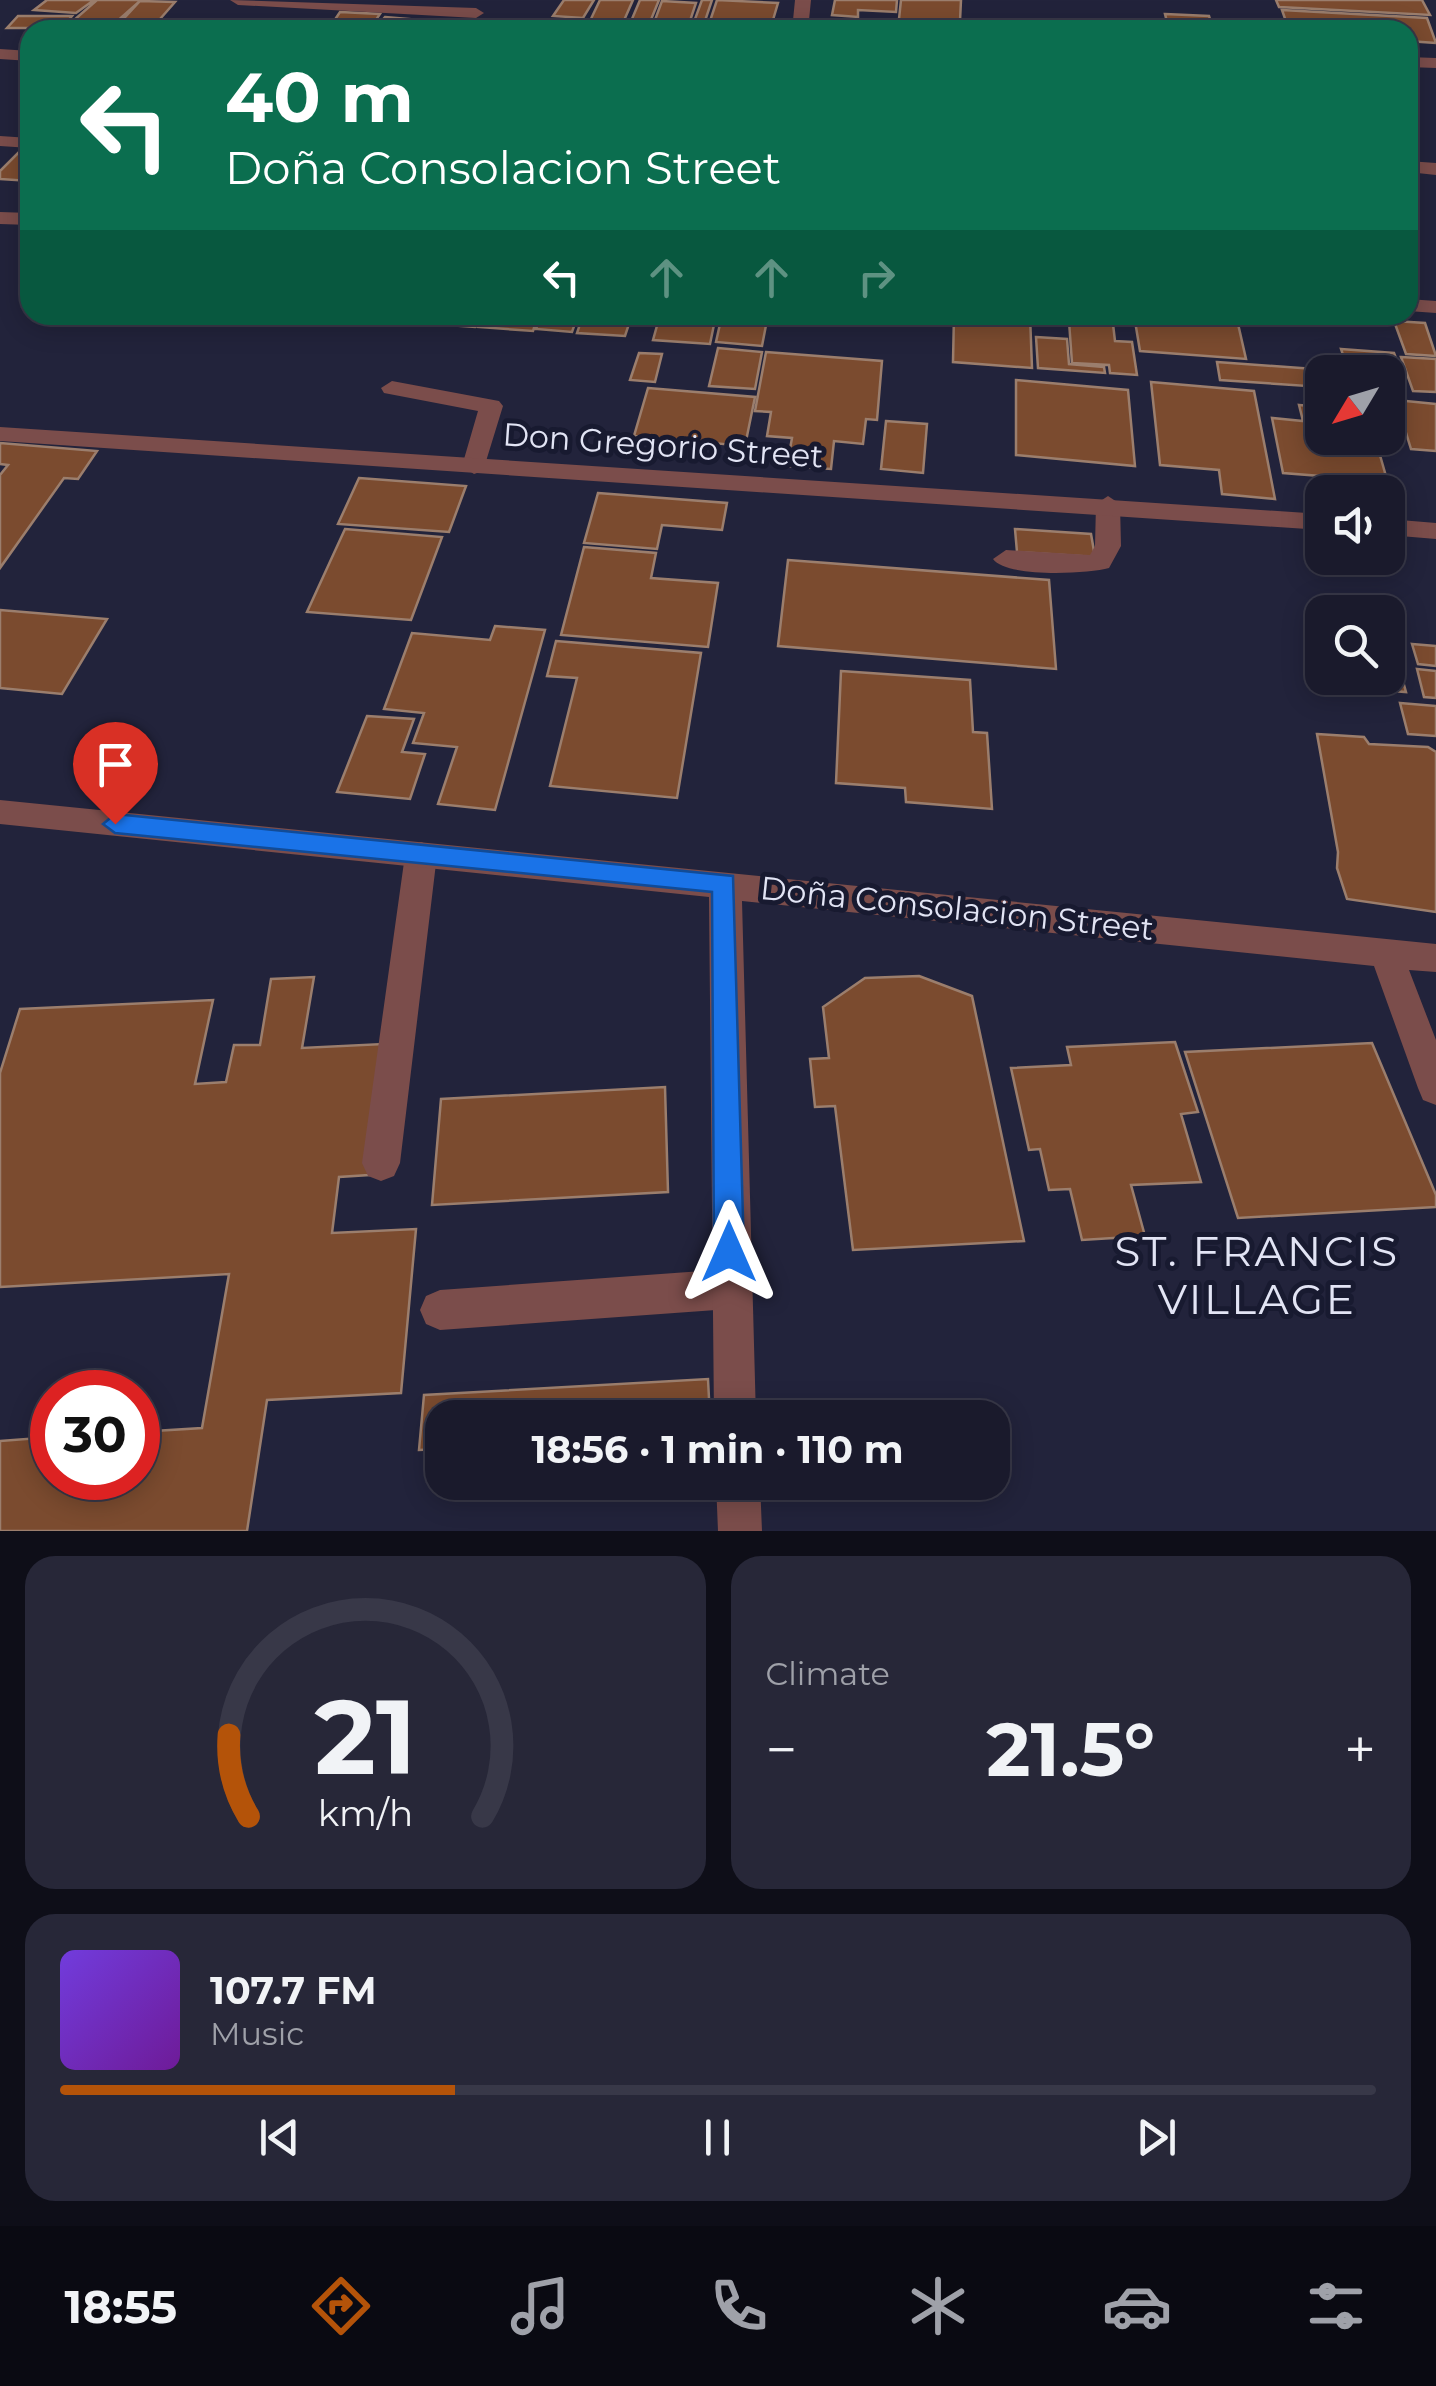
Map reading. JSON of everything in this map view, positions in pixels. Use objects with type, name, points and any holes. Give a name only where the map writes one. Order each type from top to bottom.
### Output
[{"type":"street","points":[[238,0],[502,20]]},
{"type":"street","points":[[392,388],[491,406],[474,466]]},
{"type":"street","name":"Don Gregorio Street","points":[[0,434],[1108,504],[1305,521]]},
{"type":"street","points":[[1006,559],[1078,566],[1100,562],[1108,546],[1108,504]]},
{"type":"street","points":[[1405,528],[1436,531]]},
{"type":"street","name":"Doña Consolacion Street","points":[[0,812],[1436,958]]},
{"type":"street","points":[[381,1163],[421,855]]},
{"type":"street","points":[[724,883],[734,1400]]},
{"type":"street","points":[[1386,953],[1436,1088]]},
{"type":"street","points":[[440,1310],[730,1289]]},
{"type":"street","points":[[739,1500],[740,1531]]},
{"type":"building","points":[[47,0],[94,0],[76,13],[34,10]]},
{"type":"building","points":[[97,0],[141,0],[118,20],[74,20]]},
{"type":"building","points":[[564,0],[594,0],[583,18],[553,16]]},
{"type":"building","points":[[600,0],[633,0],[624,20],[590,20]]},
{"type":"building","points":[[640,0],[659,0],[651,20],[632,20]]},
{"type":"building","points":[[702,0],[712,0],[705,20],[695,20]]},
{"type":"building","points":[[717,0],[778,3],[773,20],[710,20]]},
{"type":"building","points":[[835,0],[897,0],[896,12],[858,10],[858,17],[832,15]]},
{"type":"building","points":[[901,0],[961,0],[960,20],[899,19]]},
{"type":"building","points":[[1276,0],[1422,0],[1430,15],[1279,7]]},
{"type":"building","points":[[140,1],[175,2],[159,20],[123,20]]},
{"type":"building","points":[[662,1],[696,3],[690,20],[655,20]]},
{"type":"building","points":[[1282,10],[1427,18],[1436,43],[1418,42],[1418,20],[1286,20]]},
{"type":"building","points":[[340,12],[380,14],[376,20],[335,20]]},
{"type":"building","points":[[1165,14],[1209,16],[1210,20],[1166,20]]},
{"type":"building","points":[[18,16],[72,16],[69,20],[20,20],[20,28],[7,28]]},
{"type":"building","points":[[20,151],[20,180],[0,179],[0,171]]},
{"type":"building","points":[[1425,323],[1436,356],[1406,354],[1395,325]]},
{"type":"building","points":[[479,325],[535,325],[533,331]]},
{"type":"building","points":[[537,325],[574,325],[572,332],[536,329]]},
{"type":"building","points":[[580,325],[629,325],[625,336],[577,333]]},
{"type":"building","points":[[657,325],[714,325],[710,344],[653,340]]},
{"type":"building","points":[[720,325],[766,325],[762,346],[716,342]]},
{"type":"building","points":[[954,325],[1030,325],[1032,368],[953,362]]},
{"type":"building","points":[[1069,325],[1113,325],[1115,341],[1132,342],[1137,375],[1110,373],[1109,365],[1072,363]]},
{"type":"building","points":[[1136,325],[1238,325],[1246,359],[1140,351]]},
{"type":"building","points":[[1036,337],[1067,339],[1069,364],[1104,367],[1105,373],[1038,368]]},
{"type":"building","points":[[718,348],[762,352],[755,389],[709,386]]},
{"type":"building","points":[[1341,349],[1395,355],[1343,355]]},
{"type":"building","points":[[766,352],[882,361],[877,420],[866,419],[863,444],[834,441],[831,469],[787,466],[792,438],[767,436],[771,412],[755,411]]},
{"type":"building","points":[[639,353],[662,354],[655,382],[630,380]]},
{"type":"building","points":[[1405,357],[1436,359],[1436,392],[1413,391]]},
{"type":"building","points":[[1217,362],[1305,368],[1305,386],[1220,380]]},
{"type":"building","points":[[1016,380],[1128,390],[1135,466],[1016,455]]},
{"type":"building","points":[[1151,382],[1254,391],[1275,499],[1222,494],[1219,470],[1160,465]]},
{"type":"building","points":[[648,388],[755,397],[745,446],[634,436]]},
{"type":"building","points":[[1405,401],[1436,404],[1436,451],[1411,449],[1405,429]]},
{"type":"building","points":[[1299,405],[1305,406],[1305,455],[1380,455],[1386,475],[1283,473],[1272,418],[1303,421]]},
{"type":"building","points":[[886,421],[927,424],[923,473],[881,469]]},
{"type":"building","points":[[0,443],[97,451],[78,479],[64,478],[0,568],[0,475],[8,465],[0,464]]},
{"type":"building","points":[[359,478],[466,486],[449,532],[338,524]]},
{"type":"building","points":[[598,493],[727,503],[722,530],[662,525],[657,549],[584,543]]},
{"type":"building","points":[[345,529],[442,537],[411,620],[307,612]]},
{"type":"building","points":[[1015,529],[1091,534],[1095,557],[1017,552]]},
{"type":"building","points":[[584,547],[656,553],[651,578],[718,583],[708,647],[561,635]]},
{"type":"building","points":[[788,560],[1049,580],[1056,669],[778,646]]},
{"type":"building","points":[[0,610],[107,619],[62,694],[0,688]]},
{"type":"building","points":[[495,626],[545,630],[495,810],[438,804],[457,747],[413,743],[424,713],[384,709],[412,633],[490,640]]},
{"type":"building","points":[[556,641],[701,653],[677,798],[550,786],[577,678],[547,676]]},
{"type":"building","points":[[1412,644],[1436,646],[1436,666],[1418,664]]},
{"type":"building","points":[[1417,669],[1436,671],[1436,698],[1424,697]]},
{"type":"building","points":[[841,671],[970,680],[973,732],[987,733],[992,809],[906,802],[905,788],[836,783]]},
{"type":"building","points":[[1400,703],[1436,706],[1436,736],[1408,734]]},
{"type":"building","points":[[367,716],[414,719],[402,752],[425,754],[410,799],[337,792]]},
{"type":"building","points":[[1317,734],[1364,737],[1369,744],[1428,747],[1436,752],[1436,912],[1347,899],[1337,868],[1338,852]]},
{"type":"building","points":[[919,976],[972,996],[1024,1241],[853,1250],[835,1106],[815,1107],[810,1059],[829,1058],[823,1007],[865,978]]},
{"type":"building","points":[[314,977],[302,1048],[383,1044],[369,1175],[339,1177],[332,1233],[416,1229],[401,1393],[267,1400],[247,1531],[0,1531],[0,1441],[30,1439],[30,1500],[160,1500],[160,1431],[202,1428],[229,1274],[0,1287],[0,1073],[20,1009],[213,1000],[195,1084],[226,1082],[234,1045],[260,1045],[271,979]]},
{"type":"building","points":[[1175,1042],[1198,1112],[1181,1114],[1201,1182],[1131,1185],[1145,1236],[1082,1240],[1070,1189],[1049,1190],[1040,1149],[1029,1150],[1011,1068],[1071,1065],[1067,1047]]},
{"type":"building","points":[[1372,1043],[1436,1195],[1436,1207],[1238,1218],[1185,1052]]},
{"type":"building","points":[[665,1087],[668,1192],[432,1205],[441,1099]]},
{"type":"building","points":[[708,1379],[709,1400],[425,1400],[425,1450],[419,1450],[424,1395]]},
{"type":"district","name":"ST. FRANCIS VILLAGE","points":[[1257,1275]]},
{"type":"route","points":[[115,824],[724,883],[729,1252]]}]
